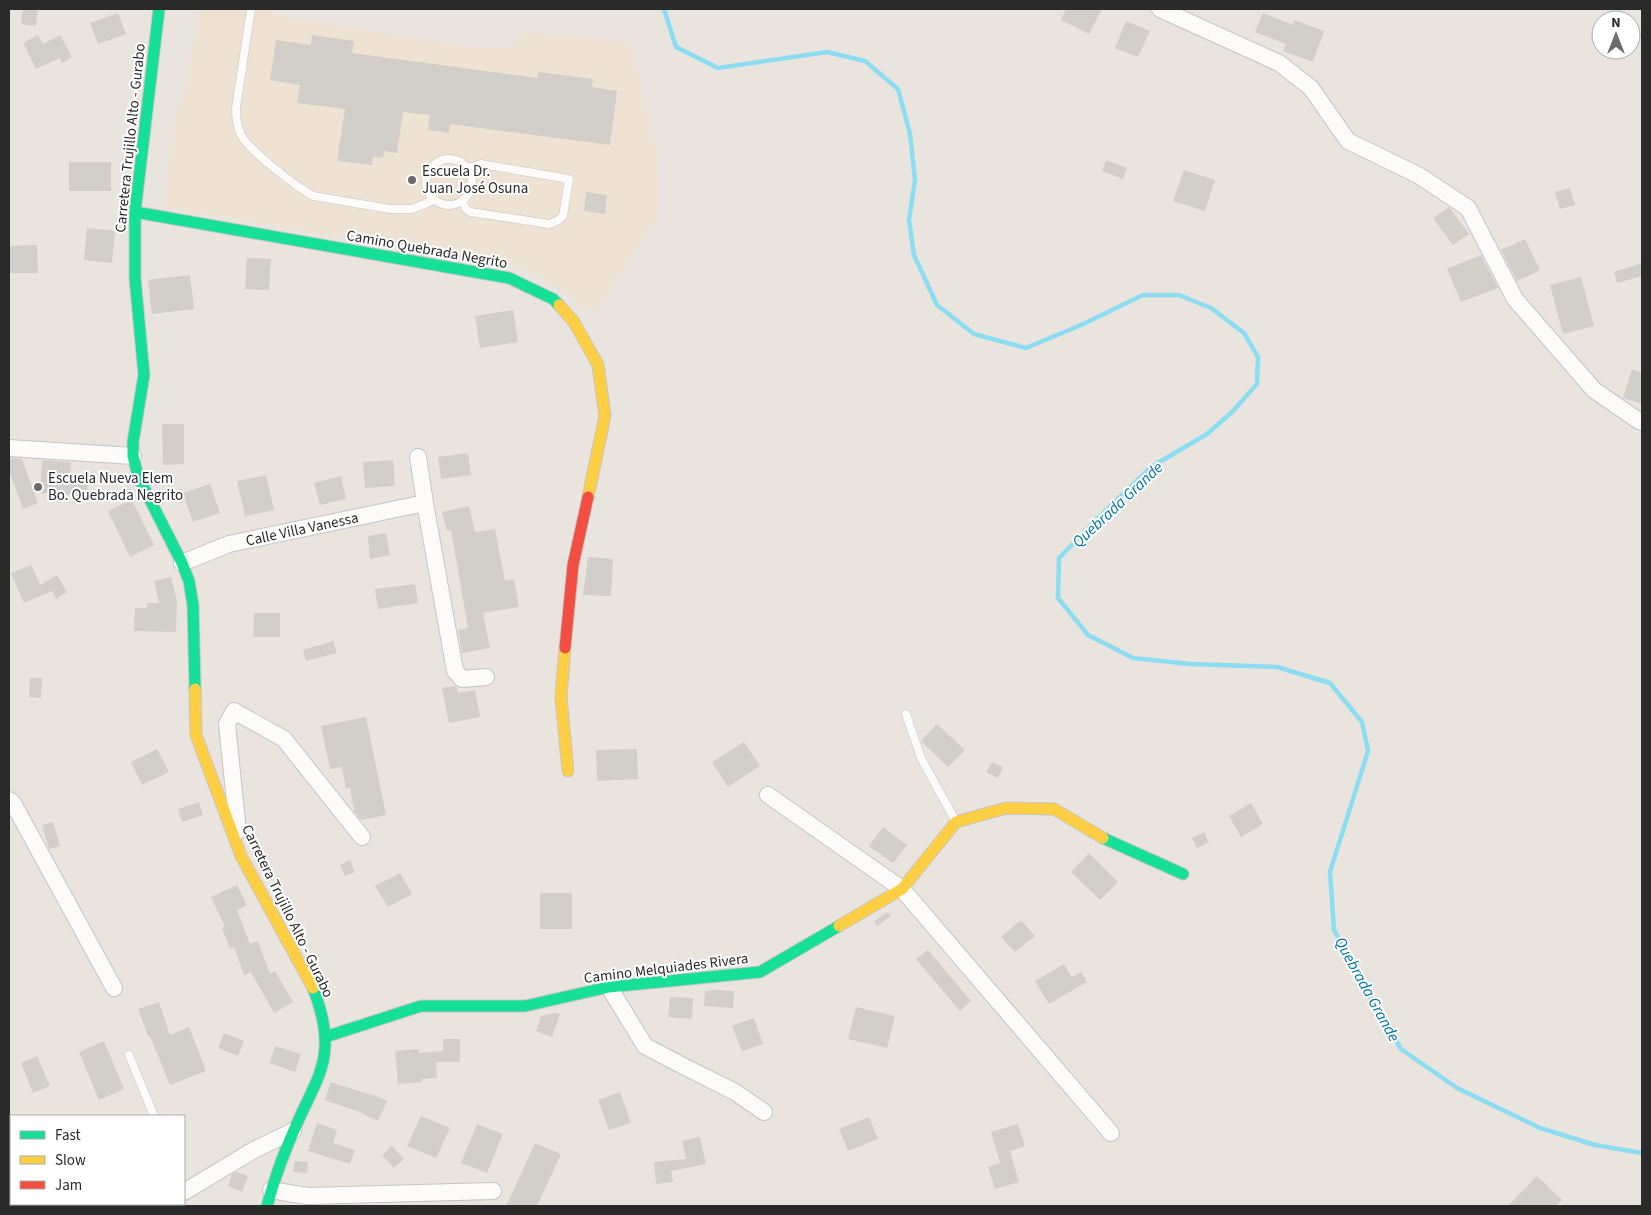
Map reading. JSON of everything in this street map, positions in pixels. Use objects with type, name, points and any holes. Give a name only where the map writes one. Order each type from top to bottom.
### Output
[{"type":"street","name":"Carretera Trujillo Alto - Gurabo","points":[[159,9],[135,212],[135,278],[144,375],[133,442],[133,456],[138,476],[145,492],[182,563],[189,581],[193,605],[196,735],[241,856],[313,988],[319,1002],[325,1027],[322,1066],[294,1131],[269,1198]]},
{"type":"street","points":[[1160,9],[1279,63],[1311,88],[1348,141],[1418,175],[1468,208],[1515,299],[1594,390],[1642,422]]},
{"type":"street","name":"Camino Quebrada Negrito","points":[[135,212],[509,278],[553,300],[574,322],[598,366],[605,416],[573,565],[561,697],[568,771]]},
{"type":"street","points":[[9,448],[133,456]]},
{"type":"street","points":[[418,457],[455,671],[462,679],[486,677]]},
{"type":"street","name":"Calle Villa Vanessa","points":[[182,563],[229,544],[425,503]]},
{"type":"street","points":[[241,856],[227,724],[234,711],[284,739],[362,837]]},
{"type":"street","points":[[768,795],[902,889],[1111,1133]]},
{"type":"street","points":[[9,800],[13,803],[114,988]]},
{"type":"street","points":[[956,822],[1006,808],[1054,809],[1098,836],[1183,874]]},
{"type":"street","name":"Camino Melquiades Rivera","points":[[325,1037],[421,1006],[525,1006],[609,987],[760,972],[902,889],[956,822]]},
{"type":"street","points":[[609,987],[645,1046],[735,1092],[764,1112]]},
{"type":"street","points":[[185,1190],[252,1150],[294,1131]]},
{"type":"street","points":[[269,1198],[493,1191]]},
{"type":"lane","points":[[251,9],[236,108],[237,122],[241,135],[250,147],[302,190],[313,196],[390,209],[412,209],[434,200]]},
{"type":"lane","points":[[452,159],[461,162],[468,168],[472,186],[469,194],[463,201],[455,205],[446,206],[430,196],[426,188],[426,179],[428,171],[435,164],[443,160],[452,159]]},
{"type":"lane","points":[[463,201],[465,208],[470,212],[549,224],[557,222],[563,216],[568,179],[481,164],[468,168]]},
{"type":"lane","points":[[906,714],[921,758],[956,822]]},
{"type":"lane","points":[[129,1055],[154,1115]]},
{"type":"shaded area","name":"Escuela Dr. Juan José Osuna","points":[[192,9],[274,9],[274,15],[476,48],[505,48],[530,32],[630,42],[657,154],[658,215],[595,314],[539,276],[513,264],[163,207],[177,108],[184,92],[197,26],[197,16]]},
{"type":"building","points":[[23,9],[38,9],[36,26],[21,24]]},
{"type":"building","points":[[1066,9],[1102,9],[1089,34],[1061,20]]},
{"type":"building","points":[[118,13],[126,34],[98,44],[90,23]]},
{"type":"building","points":[[1263,13],[1293,25],[1294,20],[1324,31],[1313,62],[1283,51],[1286,44],[1255,32]]},
{"type":"building","points":[[1126,21],[1150,31],[1138,57],[1115,48]]},
{"type":"building","points":[[38,35],[43,44],[60,35],[72,57],[62,63],[60,58],[36,69],[23,43]]},
{"type":"building","points":[[312,35],[354,41],[352,53],[537,78],[538,72],[593,79],[592,87],[617,91],[610,145],[450,124],[449,133],[428,130],[430,115],[403,112],[397,153],[384,151],[383,158],[373,157],[372,165],[337,161],[345,109],[297,103],[300,85],[270,80],[276,40],[311,45]]},
{"type":"building","points":[[1106,160],[1127,168],[1123,179],[1102,171]]},
{"type":"building","points":[[69,162],[111,162],[111,191],[69,191]]},
{"type":"building","points":[[1184,170],[1215,180],[1205,211],[1173,201]]},
{"type":"building","points":[[1570,188],[1575,205],[1560,209],[1555,192]]},
{"type":"building","points":[[586,192],[607,195],[605,214],[584,211]]},
{"type":"building","points":[[1449,207],[1469,234],[1453,245],[1433,218]]},
{"type":"building","points":[[87,228],[115,231],[112,263],[84,260]]},
{"type":"building","points":[[1525,239],[1540,270],[1517,281],[1501,250]]},
{"type":"building","points":[[37,245],[38,273],[9,273],[9,246]]},
{"type":"building","points":[[1481,255],[1498,288],[1461,302],[1447,269]]},
{"type":"building","points":[[247,258],[271,259],[269,290],[245,289]]},
{"type":"building","points":[[1642,263],[1642,276],[1617,283],[1614,272]]},
{"type":"building","points":[[190,275],[194,309],[152,314],[148,280]]},
{"type":"building","points":[[1581,277],[1594,326],[1563,334],[1550,285]]},
{"type":"building","points":[[513,310],[518,342],[480,348],[475,316]]},
{"type":"building","points":[[1632,369],[1642,373],[1642,404],[1623,398]]},
{"type":"building","points":[[162,424],[184,424],[184,464],[163,465]]},
{"type":"building","points":[[468,453],[471,475],[441,479],[438,457]]},
{"type":"building","points":[[14,458],[22,459],[38,503],[23,509],[9,470],[9,460]]},
{"type":"building","points":[[42,460],[71,462],[70,477],[88,478],[87,496],[40,493]]},
{"type":"building","points":[[393,460],[395,486],[365,488],[363,462]]},
{"type":"building","points":[[266,475],[274,510],[245,516],[237,481]]},
{"type":"building","points":[[341,476],[346,499],[320,505],[314,483]]},
{"type":"building","points":[[210,484],[220,513],[193,522],[183,493]]},
{"type":"building","points":[[132,500],[154,545],[130,557],[108,511]]},
{"type":"building","points":[[469,506],[475,532],[495,529],[505,581],[514,579],[519,607],[483,613],[490,648],[462,653],[458,630],[468,628],[451,530],[447,531],[442,512]]},
{"type":"building","points":[[386,533],[390,555],[370,559],[368,536]]},
{"type":"building","points":[[588,557],[613,559],[611,596],[583,595]]},
{"type":"building","points":[[31,565],[40,585],[57,575],[67,592],[56,599],[52,591],[24,603],[11,573]]},
{"type":"building","points":[[171,577],[177,601],[176,632],[134,631],[135,608],[147,608],[147,603],[159,603],[154,581]]},
{"type":"building","points":[[415,584],[418,603],[378,609],[375,589]]},
{"type":"building","points":[[254,613],[280,613],[280,637],[253,637]]},
{"type":"building","points":[[333,641],[337,653],[306,661],[303,650]]},
{"type":"building","points":[[30,678],[42,678],[41,698],[29,697]]},
{"type":"building","points":[[455,686],[458,693],[475,690],[480,717],[449,723],[442,688]]},
{"type":"building","points":[[366,717],[386,815],[361,820],[354,811],[350,788],[346,789],[342,767],[330,769],[321,726]]},
{"type":"building","points":[[937,724],[965,750],[948,767],[921,741]]},
{"type":"building","points":[[744,742],[760,766],[728,787],[712,762]]},
{"type":"building","points":[[157,749],[169,772],[142,785],[131,762]]},
{"type":"building","points":[[637,749],[638,779],[597,781],[596,750]]},
{"type":"building","points":[[992,762],[1003,767],[998,778],[986,772]]},
{"type":"building","points":[[199,802],[203,815],[182,822],[178,809]]},
{"type":"building","points":[[1251,803],[1263,824],[1241,837],[1229,816]]},
{"type":"building","points":[[53,822],[60,846],[49,849],[42,825]]},
{"type":"building","points":[[883,827],[907,845],[893,863],[869,846]]},
{"type":"building","points":[[1204,832],[1209,842],[1197,848],[1192,838]]},
{"type":"building","points":[[1089,853],[1118,882],[1100,900],[1071,872]]},
{"type":"building","points":[[350,860],[355,872],[345,876],[340,865]]},
{"type":"building","points":[[400,873],[412,894],[388,907],[375,886]]},
{"type":"building","points":[[237,885],[247,905],[237,910],[250,944],[258,941],[270,974],[275,971],[293,1002],[274,1013],[251,972],[244,975],[234,947],[230,949],[222,928],[225,927],[211,897]]},
{"type":"building","points":[[540,893],[572,893],[572,929],[540,929]]},
{"type":"building","points":[[888,912],[891,916],[877,926],[874,921]]},
{"type":"building","points":[[1021,920],[1035,936],[1015,952],[1001,937]]},
{"type":"building","points":[[928,950],[971,1001],[960,1011],[916,959]]},
{"type":"building","points":[[1064,964],[1072,977],[1081,972],[1087,982],[1049,1004],[1035,981]]},
{"type":"building","points":[[705,991],[734,991],[733,1008],[704,1006]]},
{"type":"building","points":[[670,997],[693,998],[692,1019],[668,1017]]},
{"type":"building","points":[[159,1002],[170,1035],[189,1027],[206,1071],[170,1085],[138,1009]]},
{"type":"building","points":[[856,1007],[895,1016],[887,1048],[848,1039]]},
{"type":"building","points":[[555,1013],[560,1014],[552,1037],[536,1031],[541,1016]]},
{"type":"building","points":[[754,1018],[763,1044],[742,1051],[732,1026]]},
{"type":"building","points":[[224,1033],[244,1041],[238,1056],[218,1048]]},
{"type":"building","points":[[443,1039],[460,1039],[460,1062],[436,1062],[437,1078],[421,1079],[422,1082],[398,1084],[395,1051],[419,1049],[419,1053],[443,1051]]},
{"type":"building","points":[[104,1041],[124,1089],[99,1100],[79,1052]]},
{"type":"building","points":[[275,1046],[301,1054],[295,1072],[270,1063]]},
{"type":"building","points":[[37,1056],[50,1086],[33,1093],[21,1063]]},
{"type":"building","points":[[331,1082],[372,1094],[387,1101],[378,1121],[363,1113],[325,1100]]},
{"type":"building","points":[[620,1092],[631,1123],[609,1130],[598,1100]]},
{"type":"building","points":[[421,1116],[450,1128],[436,1158],[407,1146]]},
{"type":"building","points":[[869,1117],[878,1139],[848,1151],[839,1129]]},
{"type":"building","points":[[317,1123],[337,1130],[333,1143],[355,1150],[350,1164],[308,1151]]},
{"type":"building","points":[[477,1124],[503,1134],[487,1173],[461,1163]]},
{"type":"building","points":[[1018,1124],[1025,1146],[1010,1151],[1019,1182],[995,1189],[988,1167],[1000,1163],[991,1132]]},
{"type":"building","points":[[700,1137],[706,1164],[671,1171],[673,1182],[656,1184],[654,1162],[686,1159],[682,1141]]},
{"type":"building","points":[[535,1143],[561,1154],[537,1206],[506,1206]]},
{"type":"building","points":[[392,1146],[404,1159],[394,1168],[382,1155]]},
{"type":"building","points":[[295,1161],[308,1162],[307,1173],[293,1172]]},
{"type":"building","points":[[237,1172],[248,1176],[242,1192],[228,1186],[232,1174]]},
{"type":"building","points":[[1537,1176],[1562,1200],[1555,1206],[1508,1206]]},
{"type":"waterway","name":"Quebrada Grande","points":[[664,9],[676,47],[718,68],[827,52],[865,61],[898,89],[910,134],[915,180],[909,220],[914,255],[937,305],[974,334],[1026,348],[1081,325],[1143,295],[1179,295],[1211,308],[1244,333],[1258,357],[1257,384],[1232,412],[1207,434],[1151,467],[1059,558],[1058,598],[1088,635],[1133,658],[1190,664],[1277,667],[1330,683],[1362,722],[1368,751],[1330,872],[1334,930],[1366,990],[1401,1049],[1457,1088],[1540,1128],[1595,1145],[1642,1153]]},
{"type":"traffic: fast","points":[[159,9],[135,212],[135,278],[144,375],[133,442],[133,456],[138,476],[182,563],[189,581],[193,605],[195,689]]},
{"type":"traffic: fast","points":[[135,212],[509,278],[553,299],[559,305]]},
{"type":"traffic: fast","points":[[1103,838],[1183,874]]},
{"type":"traffic: fast","points":[[325,1037],[421,1006],[525,1006],[609,987],[760,972],[839,926]]},
{"type":"traffic: fast","points":[[267,1206],[281,1162],[315,1084],[324,1057],[325,1039],[323,1024],[313,988]]},
{"type":"traffic: slow","points":[[559,305],[574,322],[598,365],[605,416],[588,497]]},
{"type":"traffic: slow","points":[[565,648],[561,697],[568,771]]},
{"type":"traffic: slow","points":[[195,689],[196,735],[241,856],[313,988]]},
{"type":"traffic: slow","points":[[839,926],[902,889],[956,822],[1006,808],[1054,809],[1103,838]]},
{"type":"traffic: jam","points":[[565,648],[573,565],[588,497]]},
{"type":"place","name":"Escuela Dr. Juan José Osuna","points":[[412,180]]},
{"type":"place","name":"Escuela Nueva Elem Bo. Quebrada Negrito","points":[[38,487]]}]
